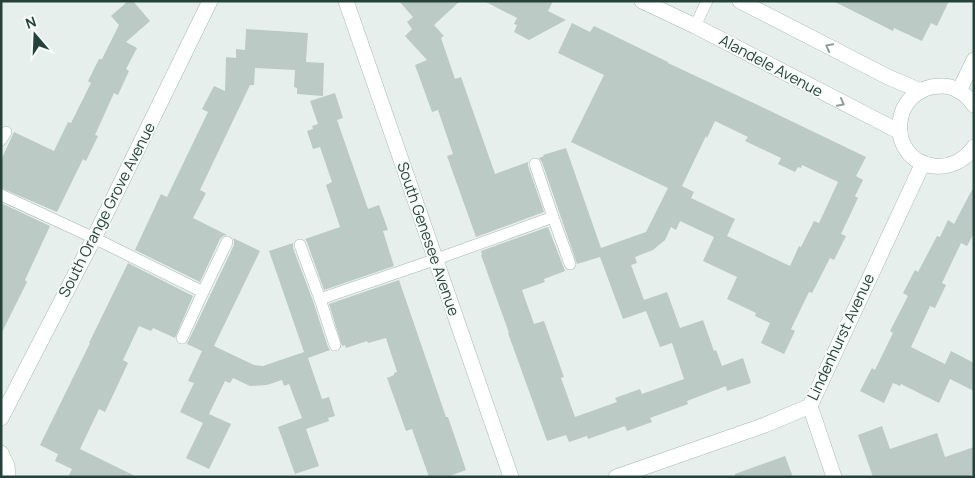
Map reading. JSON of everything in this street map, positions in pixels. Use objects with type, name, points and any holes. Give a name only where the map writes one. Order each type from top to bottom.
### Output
[{"type":"street","name":"South Orange Grove Avenue","points":[[1,418],[94,238],[210,1]]},
{"type":"street","name":"South Genesee Avenue","points":[[346,1],[510,477]]},
{"type":"street","name":"Alandele Avenue","points":[[642,1],[695,26],[900,132]]},
{"type":"street","points":[[740,1],[888,77],[921,91]]},
{"type":"street","points":[[959,91],[974,60]]},
{"type":"street","points":[[974,105],[969,98],[959,91],[947,86],[934,86],[921,91],[911,98],[903,108],[900,120],[902,141],[913,157],[923,163],[934,166],[967,164],[974,147]]},
{"type":"street","name":"Lindenhurst Avenue","points":[[616,477],[765,425],[810,406],[923,163]]},
{"type":"street","points":[[810,406],[834,477]]},
{"type":"street","points":[[1,454],[7,466],[8,477]]},
{"type":"lane","points":[[695,26],[707,1]]},
{"type":"lane","points":[[535,164],[570,264]]},
{"type":"lane","points":[[1,195],[203,292]]},
{"type":"lane","points":[[320,299],[553,217]]},
{"type":"lane","points":[[182,338],[227,242]]},
{"type":"lane","points":[[300,245],[335,345]]},
{"type":"building","points":[[128,1],[133,1],[150,21],[126,42],[137,48],[126,69],[129,71],[118,95],[114,93],[95,135],[98,136],[86,161],[83,159],[57,212],[1,188],[1,160],[14,132],[54,151],[68,122],[71,123],[91,83],[88,81],[99,59],[102,59],[119,25],[111,16]]},
{"type":"building","points":[[399,1],[460,1],[434,25],[444,36],[441,38],[455,79],[461,77],[495,174],[528,162],[544,212],[476,237],[447,156],[453,154],[438,110],[432,112],[415,65],[427,60],[405,36],[412,29],[407,22],[413,17]]},
{"type":"building","points":[[484,1],[553,1],[548,11],[566,20],[529,40],[514,32],[517,25],[514,24],[517,18]]},
{"type":"building","points":[[833,1],[949,1],[937,26],[931,23],[922,41],[894,28],[893,31]]},
{"type":"building","points":[[572,23],[590,32],[594,26],[866,157],[856,176],[863,180],[855,196],[858,198],[841,234],[846,236],[834,260],[830,258],[812,293],[809,292],[791,329],[795,331],[784,354],[761,343],[770,323],[755,316],[756,313],[727,299],[737,277],[703,261],[714,237],[680,221],[676,230],[671,227],[665,240],[653,250],[635,257],[637,263],[631,265],[644,300],[667,292],[680,328],[703,320],[714,351],[716,350],[722,366],[743,358],[751,383],[727,391],[726,386],[687,401],[688,404],[650,418],[652,422],[627,431],[625,426],[588,439],[587,436],[569,442],[566,435],[547,441],[481,251],[548,227],[565,271],[544,279],[545,282],[522,290],[534,324],[544,321],[564,377],[561,378],[575,417],[617,402],[615,398],[640,389],[642,394],[684,379],[672,343],[660,347],[646,311],[623,319],[600,257],[577,264],[539,158],[566,148],[601,248],[646,232],[668,188],[571,142],[604,75],[558,53]],"holes":[[[715,121],[748,137],[745,141],[781,158],[778,164],[795,172],[802,165],[838,182],[819,223],[814,221],[790,266],[727,236],[735,219],[691,198],[694,192],[682,186]]]},
{"type":"building","points":[[246,29],[308,33],[306,62],[324,63],[323,96],[297,94],[297,88],[294,87],[295,70],[255,68],[254,85],[250,85],[200,190],[206,193],[193,218],[227,235],[220,239],[200,282],[135,250],[161,194],[167,197],[208,112],[202,109],[214,86],[225,91],[226,57],[236,58],[236,49],[245,50]]},
{"type":"building","points":[[335,93],[343,118],[337,120],[368,209],[379,205],[388,230],[383,231],[394,266],[324,290],[305,239],[340,227],[326,185],[332,182],[320,147],[313,149],[307,131],[313,129],[312,126],[318,124],[310,101]]},
{"type":"building","points":[[974,186],[974,233],[967,246],[961,243],[942,283],[946,285],[935,308],[930,306],[911,347],[945,364],[951,351],[974,363],[974,391],[950,379],[939,403],[901,384],[900,386],[893,383],[884,403],[860,391],[872,368],[875,370],[893,333],[890,331],[908,296],[903,293],[915,270],[918,272],[937,236],[940,237],[948,220],[954,224]]},
{"type":"building","points":[[1,203],[50,226],[25,280],[27,282],[1,334]]},
{"type":"building","points":[[233,238],[260,251],[214,346],[254,365],[263,366],[304,352],[269,251],[293,243],[293,248],[330,350],[308,358],[322,399],[329,397],[335,416],[328,418],[329,421],[306,429],[319,466],[295,474],[278,427],[302,418],[289,384],[284,386],[282,380],[267,385],[250,386],[233,378],[230,383],[225,381],[209,414],[231,424],[209,469],[186,458],[203,423],[180,412],[194,383],[188,381],[202,351],[187,344],[234,245]]},
{"type":"building","points":[[128,263],[193,296],[175,338],[153,328],[151,331],[139,326],[123,360],[128,363],[105,412],[99,409],[80,449],[137,477],[68,477],[72,469],[55,461],[58,454],[40,445]]},
{"type":"building","points":[[399,280],[466,470],[447,477],[429,477],[412,429],[406,431],[387,378],[397,372],[386,338],[368,343],[367,341],[346,348],[345,345],[342,346],[329,304]]},
{"type":"building","points":[[882,426],[890,449],[937,433],[945,457],[974,447],[974,474],[965,477],[873,477],[858,435]]},
{"type":"building","points":[[785,456],[793,477],[735,477],[735,474]]}]
